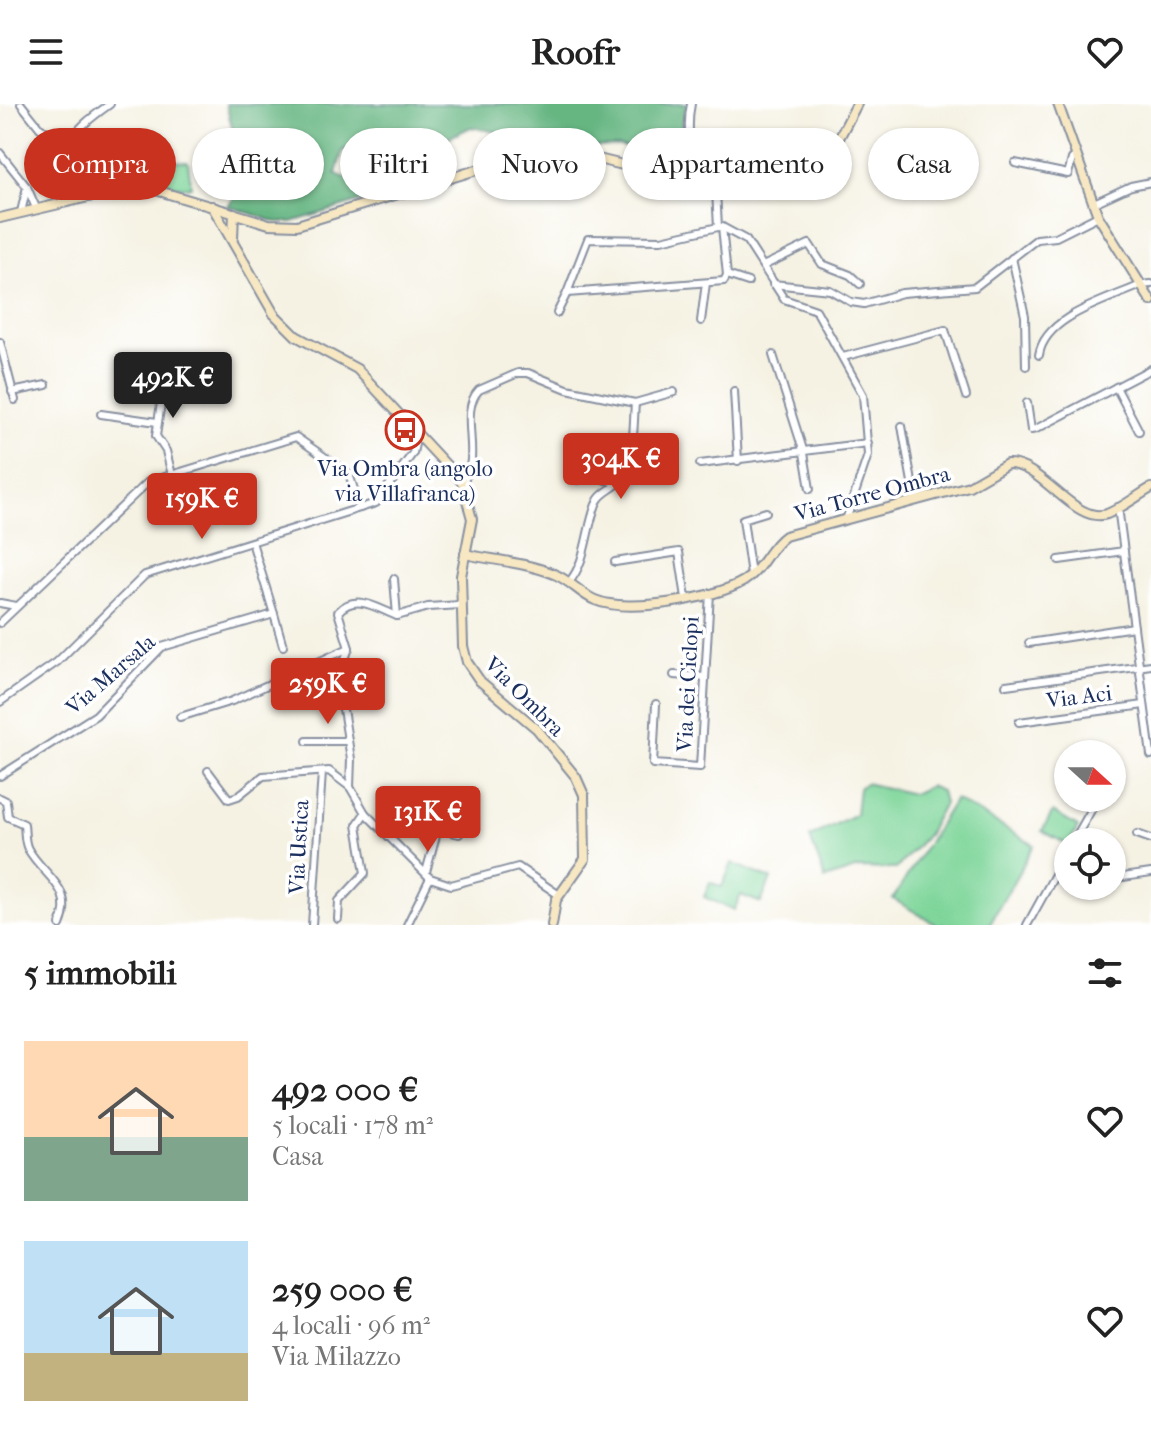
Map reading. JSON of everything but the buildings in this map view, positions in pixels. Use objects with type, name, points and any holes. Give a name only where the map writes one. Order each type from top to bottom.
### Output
[{"type":"main road","points":[[844,128],[857,104]]},
{"type":"main road","points":[[1058,104],[1098,216],[1146,284],[1151,301]]},
{"type":"main road","points":[[0,218],[139,185],[269,224],[297,225],[518,157],[557,149],[622,166]]},
{"type":"main road","points":[[212,206],[230,227]]},
{"type":"main road","points":[[230,227],[234,213]]},
{"type":"main road","points":[[230,227],[249,218]]},
{"type":"main road","name":"Via Ombra","points":[[230,227],[267,306],[283,324],[303,340],[352,364],[462,482],[472,519],[465,554],[461,605],[463,646],[470,668],[488,688],[532,724],[582,789],[586,854],[559,895],[552,925]]},
{"type":"main road","name":"Via Torre Ombra","points":[[465,554],[546,571],[595,600],[620,606],[686,598],[733,586],[751,575],[785,536],[969,486],[995,468],[1014,464],[1031,471],[1088,512],[1104,514],[1151,488]]},
{"type":"street","points":[[21,104],[40,128]]},
{"type":"street","points":[[94,104],[95,113]]},
{"type":"street","points":[[77,128],[110,104]]},
{"type":"street","points":[[689,128],[691,104]]},
{"type":"street","points":[[0,153],[24,183]]},
{"type":"street","points":[[1015,163],[1068,174],[1072,159],[1077,155]]},
{"type":"street","points":[[1094,203],[1131,186],[1151,182]]},
{"type":"street","points":[[21,212],[24,200]]},
{"type":"street","points":[[33,200],[36,208]]},
{"type":"street","points":[[567,293],[724,281],[727,275],[718,200]]},
{"type":"street","points":[[773,284],[830,290],[851,302],[864,304],[902,293],[975,287],[1037,239],[1056,237],[1098,216]]},
{"type":"street","points":[[557,313],[567,293],[584,239],[661,240],[720,227],[746,240],[786,300],[816,310],[863,395],[868,455],[846,520]]},
{"type":"street","points":[[763,266],[809,244],[822,264],[850,275],[860,284]]},
{"type":"street","points":[[1012,258],[1025,316],[1026,366]]},
{"type":"street","points":[[727,275],[748,282]]},
{"type":"street","points":[[701,321],[706,283]]},
{"type":"street","points":[[1039,355],[1041,341],[1062,321],[1146,284]]},
{"type":"street","points":[[843,357],[945,330],[966,396]]},
{"type":"street","points":[[0,342],[14,396],[46,385]]},
{"type":"street","points":[[773,355],[804,453],[810,489]]},
{"type":"street","points":[[167,363],[156,436],[166,451],[172,475]]},
{"type":"street","points":[[1027,403],[1031,430],[1036,429],[1151,369]]},
{"type":"street","points":[[462,482],[470,463],[470,420],[474,394],[479,390],[523,372],[567,389],[635,403],[674,392]]},
{"type":"street","points":[[1116,387],[1139,431]]},
{"type":"street","points":[[734,391],[738,461]]},
{"type":"street","points":[[569,582],[585,549],[585,538],[598,499],[617,484],[629,463],[635,403]]},
{"type":"street","points":[[101,414],[157,422]]},
{"type":"street","points":[[0,702],[57,662],[145,575],[380,500],[413,453],[415,444],[408,430],[409,424]]},
{"type":"street","points":[[902,426],[915,499]]},
{"type":"street","points":[[0,623],[148,482],[296,437],[349,474],[360,508]]},
{"type":"street","points":[[700,464],[868,443]]},
{"type":"street","points":[[578,480],[589,474],[617,484]]},
{"type":"street","points":[[1118,507],[1151,755]]},
{"type":"street","points":[[751,575],[743,519],[766,512]]},
{"type":"street","points":[[252,542],[283,646]]},
{"type":"street","points":[[1059,560],[1124,551]]},
{"type":"street","points":[[615,562],[679,552],[686,598]]},
{"type":"street","points":[[394,579],[397,616]]},
{"type":"street","name":"Via dei Ciclopi","points":[[656,704],[653,764],[700,767],[710,593]]},
{"type":"street","points":[[350,787],[348,741],[338,674],[349,648],[338,619],[342,607],[367,602],[397,616],[428,607],[461,605]]},
{"type":"street","points":[[0,603],[17,607]]},
{"type":"street","name":"Via Marsala","points":[[0,776],[96,715],[162,647],[274,614]]},
{"type":"street","points":[[1029,643],[1134,627]]},
{"type":"street","points":[[180,717],[232,701],[349,648]]},
{"type":"street","points":[[1006,685],[1151,665]]},
{"type":"street","points":[[674,675],[705,677]]},
{"type":"street","name":"Via Aci","points":[[1019,722],[1144,705]]},
{"type":"street","points":[[307,741],[348,741]]},
{"type":"street","points":[[208,771],[229,799],[263,776],[329,771],[350,787],[365,813],[428,875],[451,885],[518,867],[559,895]]},
{"type":"street","name":"Via Ustica","points":[[312,925],[322,772]]},
{"type":"street","points":[[0,798],[6,801],[8,817],[24,824],[31,853],[62,890],[65,907],[60,925]]},
{"type":"street","points":[[338,919],[339,901],[365,873],[357,825],[365,813]]},
{"type":"street","points":[[407,925],[428,875],[438,829],[459,834]]},
{"type":"street","points":[[1137,834],[1151,839]]},
{"type":"street","points":[[1126,877],[1151,873]]},
{"type":"street","points":[[1027,925],[1054,876]]},
{"type":"green space","points":[[226,104],[688,104],[682,128],[622,128],[622,147],[606,146],[606,128],[471,127],[457,134],[457,128],[340,128],[340,160],[336,174],[340,176],[340,200],[365,200],[292,222],[276,222],[228,206],[232,200],[324,200],[324,128],[232,128]]},
{"type":"green space","points":[[176,162],[188,162],[191,187],[176,186]]},
{"type":"green space","points":[[865,783],[913,794],[929,786],[941,791],[944,803],[927,835],[896,869],[858,868],[825,879],[810,837],[856,814],[859,788]]},
{"type":"green space","points":[[955,799],[1034,845],[989,925],[937,925],[893,899]]},
{"type":"green space","points":[[1053,812],[1078,827],[1054,828],[1054,837],[1042,831]]},
{"type":"green space","points":[[732,863],[771,879],[761,903],[741,895],[734,910],[704,897],[710,882],[722,887]]},
{"type":"place","name":"Via Ombra (angolo via Villafranca)","points":[[405,430]]}]
